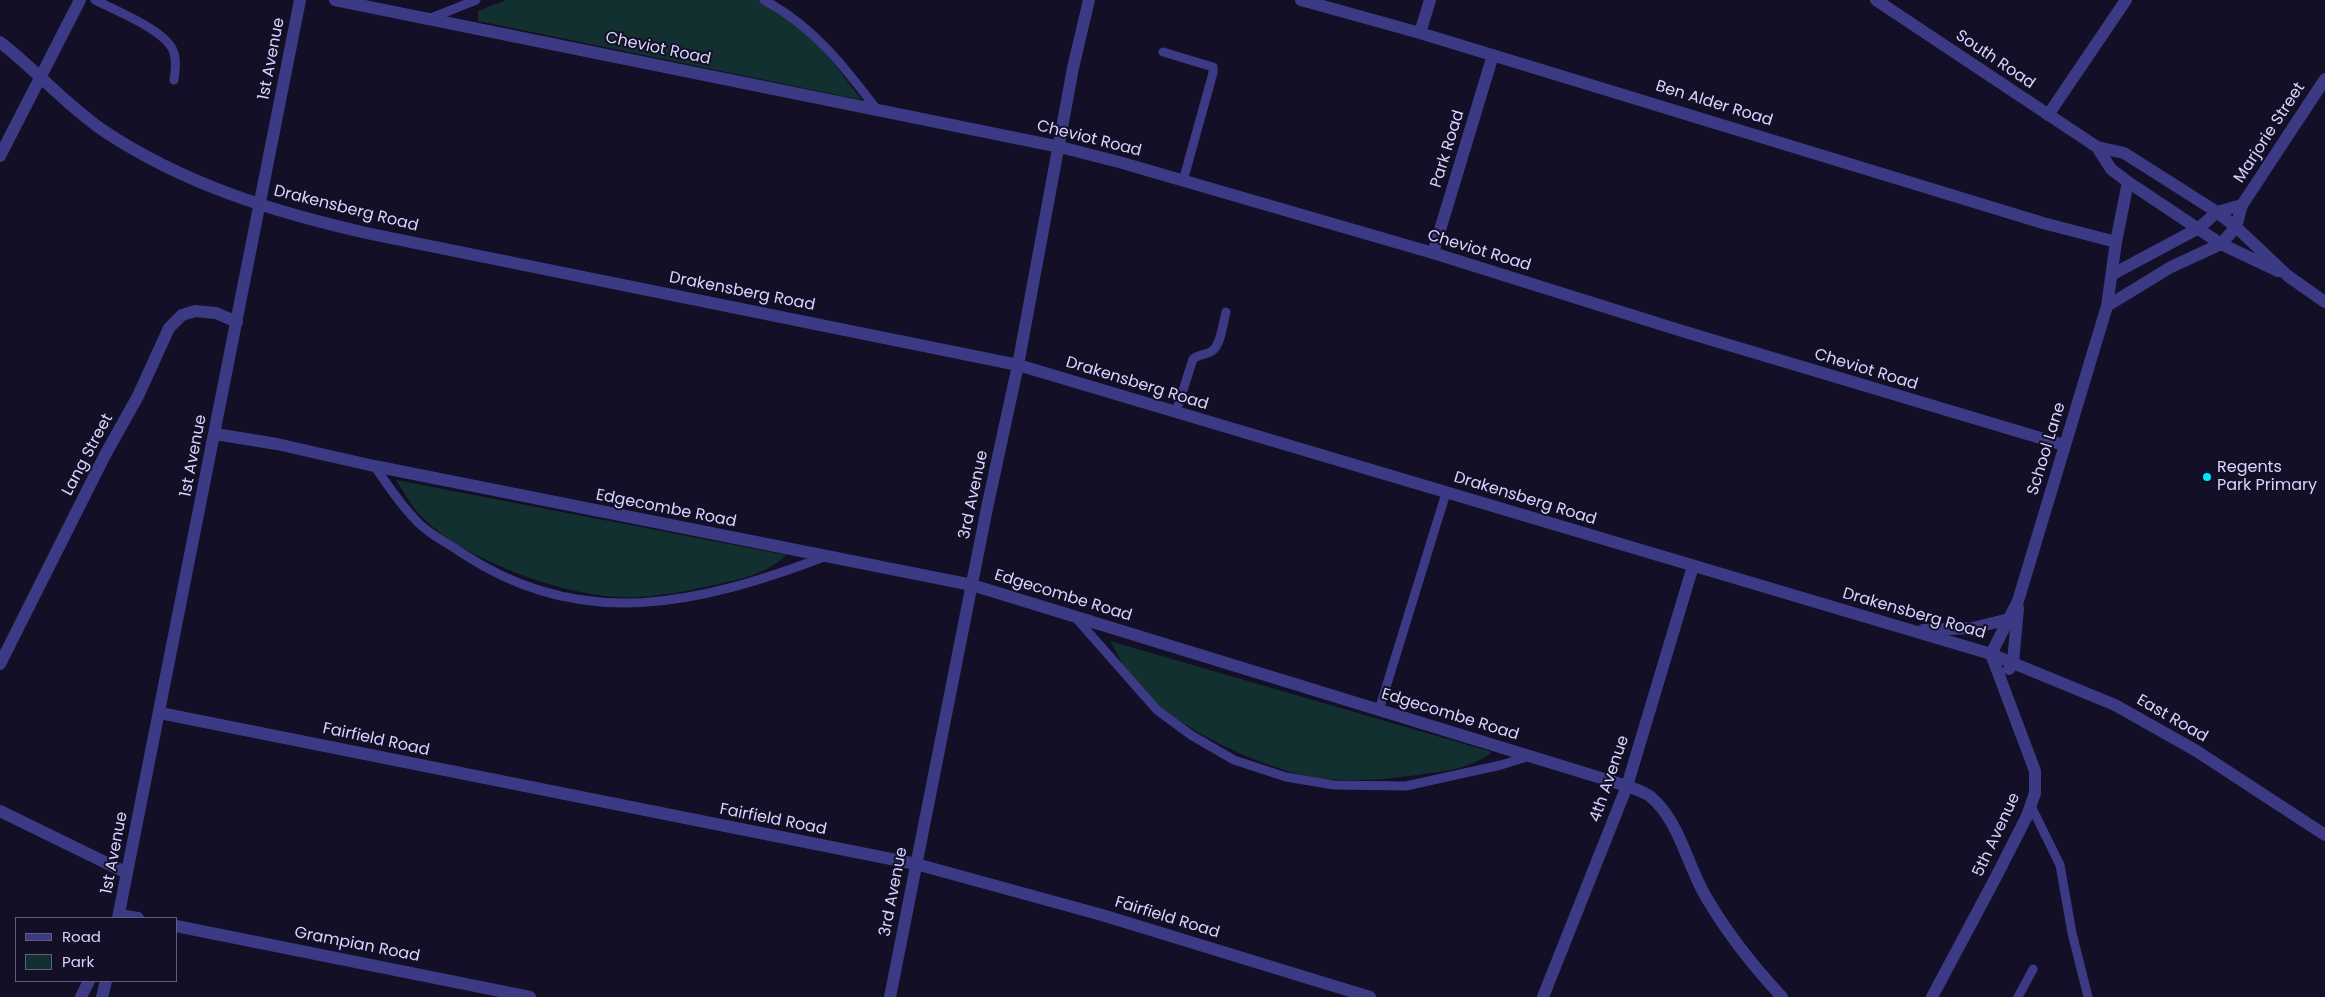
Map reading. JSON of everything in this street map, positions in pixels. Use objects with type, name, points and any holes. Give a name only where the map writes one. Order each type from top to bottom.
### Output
[{"type":"street","points":[[0,156],[80,0]]},
{"type":"street","name":"1st Avenue","points":[[118,916],[160,713],[300,0]]},
{"type":"street","name":"Cheviot Road","points":[[335,0],[1060,147],[1432,252],[1691,334],[2064,445]]},
{"type":"street","name":"3rd Avenue","points":[[890,997],[1018,365],[1060,147],[1073,68],[1089,0]]},
{"type":"street","name":"Ben Alder Road","points":[[1301,0],[1420,33],[2043,223],[2116,242]]},
{"type":"street","points":[[1420,33],[1430,0]]},
{"type":"street","name":"South Road","points":[[1876,0],[2097,146],[2124,153],[2217,212],[2236,227],[2288,276],[2325,302]]},
{"type":"street","points":[[2048,115],[2126,0]]},
{"type":"street","name":"Drakensberg Road","points":[[0,42],[103,130],[152,160],[200,182],[259,205],[371,234],[1018,365],[1991,654]]},
{"type":"street","name":"Park Road","points":[[1432,252],[1493,55]]},
{"type":"street","name":"Marjorie Street","points":[[2221,244],[2236,227],[2242,205],[2325,79]]},
{"type":"street","name":"South Road","points":[[2097,146],[2111,169],[2128,182],[2221,244],[2288,276]]},
{"type":"street","name":"School Lane","points":[[1991,654],[2018,601],[2107,306],[2116,242],[2128,182]]},
{"type":"street","name":"Marjorie Street","points":[[2199,228],[2217,212],[2242,205]]},
{"type":"street","points":[[2112,274],[2199,228]]},
{"type":"street","points":[[2107,306],[2171,267],[2221,244]]},
{"type":"street","name":"Lang Street","points":[[0,664],[105,455],[138,396],[169,328],[182,315],[195,311],[216,313],[237,322]]},
{"type":"street","name":"Edgecombe Road","points":[[215,434],[277,444],[374,466],[972,585],[1627,786],[1650,796],[1662,808],[1710,903],[1734,940],[1782,997]]},
{"type":"street","name":"4th Avenue","points":[[1543,997],[1627,786],[1693,566]]},
{"type":"street","name":"School Lane","points":[[2014,662],[2018,601]]},
{"type":"street","points":[[1908,630],[1973,628],[2009,619]]},
{"type":"street","name":"East Road","points":[[1991,654],[2115,705],[2195,750],[2325,835]]},
{"type":"street","name":"5th Avenue","points":[[1932,997],[1998,875],[2031,806],[2034,793],[2035,771],[1991,654]]},
{"type":"street","points":[[2001,679],[2014,662]]},
{"type":"street","name":"Fairfield Road","points":[[160,713],[596,802],[916,864],[1111,918],[1370,997]]},
{"type":"street","points":[[0,811],[127,873]]},
{"type":"street","name":"Grampian Road","points":[[178,926],[530,997]]},
{"type":"street","points":[[82,997],[90,982]]},
{"type":"street","points":[[102,997],[106,982]]},
{"type":"lane","points":[[95,0],[157,33],[168,42],[176,61],[174,80]]},
{"type":"lane","points":[[431,18],[476,0]]},
{"type":"lane","points":[[764,0],[790,14],[841,62],[878,111]]},
{"type":"lane","points":[[1163,52],[1213,67],[1214,73],[1183,181]]},
{"type":"lane","points":[[1176,412],[1193,359],[1198,354],[1211,352],[1216,346],[1226,312]]},
{"type":"lane","points":[[374,466],[414,519],[437,536],[485,568],[566,598],[607,604],[656,602],[723,591],[767,578],[824,557]]},
{"type":"lane","points":[[1379,710],[1446,492]]},
{"type":"lane","points":[[1075,617],[1157,710],[1191,735],[1234,760],[1286,777],[1334,786],[1406,786],[1501,765],[1530,756]]},
{"type":"lane","points":[[2031,806],[2060,865],[2072,933],[2088,997]]},
{"type":"lane","points":[[2018,997],[2033,969]]},
{"type":"green space","points":[[506,0],[763,0],[806,28],[862,100],[478,21],[478,11]]},
{"type":"green space","points":[[396,480],[786,555],[770,567],[753,575],[688,591],[632,597],[583,593],[533,579],[507,569],[459,545],[439,532],[422,517],[411,504]]},
{"type":"green space","points":[[1110,641],[1492,752],[1466,766],[1438,772],[1391,778],[1335,779],[1286,771],[1214,741],[1168,712],[1149,697],[1134,681]]},
{"type":"place","name":"Regents Park Primary","points":[[2207,477]]}]
